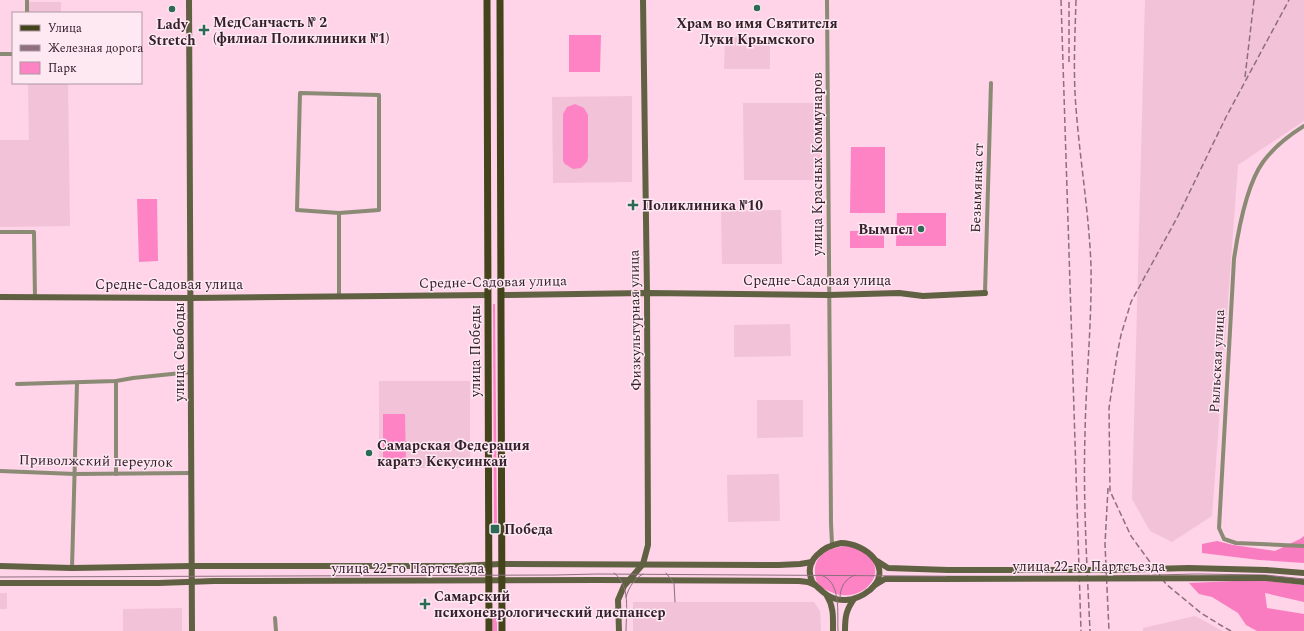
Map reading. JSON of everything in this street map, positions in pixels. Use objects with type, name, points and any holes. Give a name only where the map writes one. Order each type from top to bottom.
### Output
[{"type":"main road","name":"улица Свободы","points":[[189,0],[193,582],[192,631]]},
{"type":"main road","name":"улица Победы","points":[[487,0],[489,631]]},
{"type":"main road","name":"улица Победы","points":[[500,0],[502,631]]},
{"type":"main road","name":"Физкультурная улица","points":[[619,631],[618,600],[624,586],[643,564],[648,545],[647,292],[643,0]]},
{"type":"main road","name":"Средне-Садовая улица","points":[[0,298],[191,298],[647,292],[829,295],[899,293],[923,296],[986,293]]},
{"type":"main road","points":[[489,532],[494,539],[498,538],[501,531]]},
{"type":"main road","points":[[848,543],[857,546],[874,556],[877,562],[879,572],[875,585],[865,594],[854,599],[837,600],[826,595],[815,586],[810,574],[812,562],[820,551],[832,544],[848,543]]},
{"type":"main road","name":"улица 22-го Партсъезда","points":[[0,566],[72,568],[192,566],[459,566],[501,564],[800,564],[812,562]]},
{"type":"main road","name":"улица 22-го Партсъезда","points":[[877,562],[888,568],[948,570],[1111,570],[1189,568],[1266,570],[1304,573]]},
{"type":"main road","name":"улица 22-го Партсъезда","points":[[875,585],[885,580],[948,579],[1266,578],[1304,582]]},
{"type":"main road","name":"улица 22-го Партсъезда","points":[[0,583],[629,580],[799,581],[808,582],[815,586]]},
{"type":"main road","points":[[826,595],[833,608],[833,631]]},
{"type":"main road","points":[[845,631],[845,617],[854,599]]},
{"type":"main road","points":[[489,617],[492,610],[495,608],[498,609],[502,616]]},
{"type":"street","points":[[27,0],[27,12]]},
{"type":"street","name":"улица Красных Коммунаров","points":[[828,0],[830,523],[832,544]]},
{"type":"street","points":[[0,54],[12,54]]},
{"type":"street","name":"Безымянка ст","points":[[986,293],[991,83]]},
{"type":"street","points":[[300,93],[379,95],[379,210],[339,213],[297,210],[300,93]]},
{"type":"street","name":"Рыльская улица","points":[[1304,126],[1274,149],[1262,164],[1249,191],[1237,243],[1234,259],[1219,528],[1224,539],[1236,543],[1304,546]]},
{"type":"street","points":[[339,213],[339,296]]},
{"type":"street","points":[[0,232],[34,232],[35,298]]},
{"type":"street","points":[[17,384],[116,381],[191,372]]},
{"type":"street","points":[[116,381],[116,474]]},
{"type":"street","points":[[72,568],[77,383]]},
{"type":"street","name":"Приволжский переулок","points":[[0,471],[75,474],[192,473]]},
{"type":"street","points":[[275,618],[276,631]]},
{"type":"shaded area","points":[[1145,0],[1304,0],[1304,121],[1238,165],[1212,516],[1172,542],[1150,531],[1132,499]]},
{"type":"shaded area","points":[[29,2],[61,2],[61,12],[29,12]]},
{"type":"shaded area","points":[[725,37],[770,37],[770,69],[724,69]]},
{"type":"shaded area","points":[[28,84],[68,84],[70,226],[0,227],[0,140],[29,140]]},
{"type":"shaded area","points":[[632,96],[632,182],[553,183],[552,97]]},
{"type":"shaded area","points":[[743,103],[821,103],[821,180],[744,180]]},
{"type":"shaded area","points":[[781,210],[782,264],[722,264],[721,211]]},
{"type":"shaded area","points":[[790,324],[791,356],[734,357],[734,325]]},
{"type":"shaded area","points":[[379,381],[470,381],[470,468],[379,468]]},
{"type":"shaded area","points":[[757,400],[803,400],[803,437],[757,438]]},
{"type":"shaded area","points":[[779,474],[780,521],[728,522],[727,475]]},
{"type":"shaded area","points":[[1304,536],[1304,563],[1259,560],[1202,553],[1202,544],[1217,541],[1233,545],[1275,551]]},
{"type":"shaded area","points":[[1259,580],[1304,585],[1304,602],[1265,593],[1267,608],[1304,614],[1304,631],[1257,631],[1246,625],[1238,613],[1212,597],[1199,594],[1189,583]]},
{"type":"shaded area","points":[[0,593],[7,593],[7,609],[0,609]]},
{"type":"shaded area","points":[[633,602],[814,602],[820,611],[821,631],[633,631]]},
{"type":"shaded area","points":[[182,608],[182,631],[123,631],[123,609]]},
{"type":"shaded area","points":[[1195,616],[1223,631],[1143,631],[1143,628]]},
{"type":"green space","points":[[569,35],[601,35],[600,72],[569,72]]},
{"type":"green space","points":[[575,104],[584,108],[588,115],[588,158],[587,162],[581,168],[573,169],[563,161],[563,114],[567,107]]},
{"type":"green space","points":[[851,147],[885,147],[885,213],[850,213]]},
{"type":"green space","points":[[137,199],[157,199],[158,261],[139,262]]},
{"type":"green space","name":"Вымпел","points":[[897,213],[946,213],[946,246],[896,246]]},
{"type":"green space","points":[[850,231],[884,231],[884,248],[850,248]]},
{"type":"green space","points":[[493,304],[495,304],[497,532],[495,533],[494,532]]},
{"type":"green space","points":[[383,414],[405,414],[406,466],[383,466]]},
{"type":"green space","points":[[847,546],[863,552],[872,560],[875,570],[873,580],[867,588],[857,593],[845,595],[831,592],[821,587],[815,577],[815,566],[820,556],[835,548]]},
{"type":"green space","points":[[493,614],[497,614],[497,631],[493,631]]},
{"type":"tram line","points":[[614,573],[623,584],[625,592],[627,607],[626,631]]},
{"type":"tram line","points":[[666,573],[674,583],[675,602]]},
{"type":"tram line","points":[[0,577],[597,574],[1072,577],[1197,574],[1265,575],[1304,579]]},
{"type":"tram line","points":[[626,597],[632,584],[643,574]]},
{"type":"tram line","points":[[820,575],[827,578],[832,583],[835,590],[838,607],[838,631]]},
{"type":"tram line","points":[[840,598],[841,590],[844,584],[848,579],[855,575]]},
{"type":"railway","points":[[1061,0],[1081,631]]},
{"type":"railway","points":[[1069,0],[1069,62]]},
{"type":"railway","points":[[1076,0],[1074,54],[1075,94],[1091,266],[1091,308],[1085,459],[1090,631]]},
{"type":"railway","points":[[1245,77],[1254,0]]},
{"type":"railway","points":[[1231,631],[1201,613],[1166,584],[1131,536],[1110,491],[1109,408],[1121,335],[1131,302],[1178,216],[1226,117],[1289,0]]},
{"type":"railway","points":[[1108,488],[1105,544],[1109,631]]},
{"type":"place","name":"Храм во имя Святителя Луки Крымского","points":[[757,8]]},
{"type":"place","name":"Lady Stretch","points":[[172,9]]},
{"type":"place","name":"МедСанчасть № 2 (филиал Поликлиники №1)","points":[[204,30]]},
{"type":"place","name":"Поликлиника №10","points":[[633,205]]},
{"type":"place","name":"Вымпел","points":[[921,229]]},
{"type":"place","name":"Самарская Федерация каратэ Кекусинкай","points":[[369,453]]},
{"type":"place","name":"Победа","points":[[495,529]]},
{"type":"place","name":"Самарский психоневрологический диспансер","points":[[425,604]]}]
